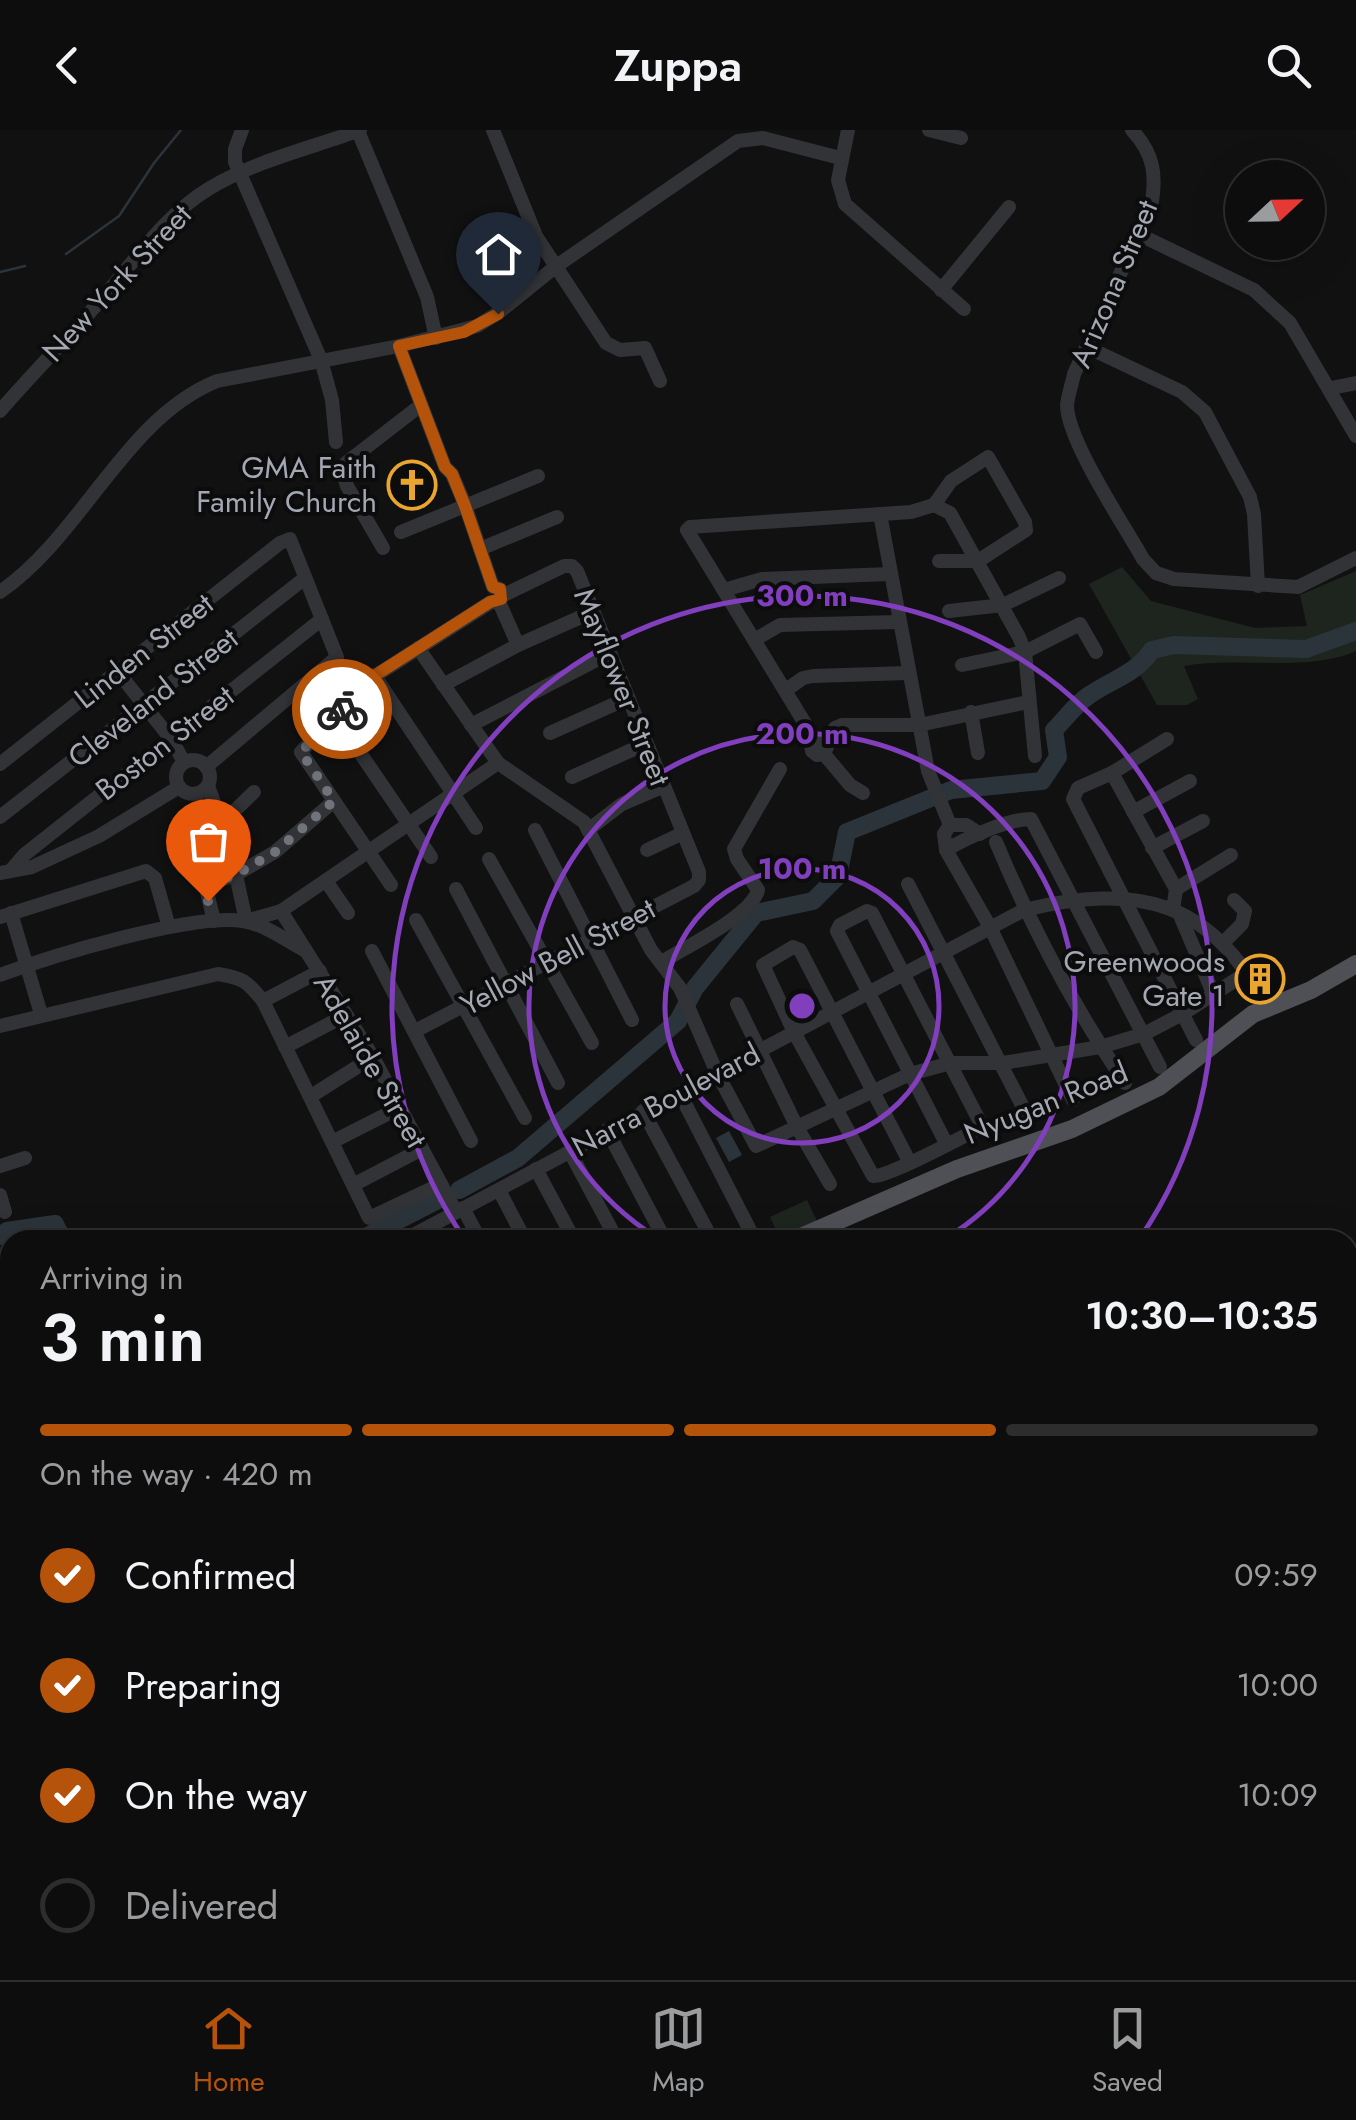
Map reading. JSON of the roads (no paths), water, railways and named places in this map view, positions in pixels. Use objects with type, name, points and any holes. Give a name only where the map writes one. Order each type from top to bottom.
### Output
[{"type":"main road","name":"Nyugan Road","points":[[817,1230],[957,1169],[1072,1129],[1158,1086],[1254,1014],[1311,990],[1356,964]]},
{"type":"street","points":[[242,130],[235,149],[236,162],[321,360],[332,400],[336,442]]},
{"type":"street","points":[[359,130],[426,297],[436,338]]},
{"type":"street","name":"New York Street","points":[[0,411],[98,304],[161,227],[212,186],[359,130]]},
{"type":"street","points":[[493,130],[536,236],[606,344],[620,350],[645,348],[660,381]]},
{"type":"street","points":[[848,130],[838,180],[846,204],[964,309]]},
{"type":"street","points":[[929,130],[960,138]]},
{"type":"street","name":"Arizona Street","points":[[1132,130],[1152,162],[1156,180],[1151,206],[1074,374],[1067,404],[1070,425],[1143,559],[1156,573],[1174,580],[1298,587],[1356,558]]},
{"type":"street","points":[[0,592],[58,538],[174,403],[216,381],[464,332],[494,316],[555,267],[738,141],[763,138],[840,158]]},
{"type":"street","points":[[942,290],[1009,207]]},
{"type":"street","points":[[1138,234],[1254,290],[1290,323],[1356,436]]},
{"type":"street","points":[[399,346],[518,645]]},
{"type":"street","points":[[1087,347],[1182,392],[1205,412],[1250,497],[1258,586]]},
{"type":"street","points":[[1330,388],[1356,383]]},
{"type":"street","points":[[383,548],[347,486],[342,470],[422,405]]},
{"type":"street","points":[[862,793],[850,785],[821,746],[686,530],[910,512],[934,505],[951,482],[981,458],[988,457],[1026,530],[978,561],[939,560]]},
{"type":"street","points":[[401,532],[463,510],[538,476]]},
{"type":"street","points":[[934,505],[950,512],[1003,604],[1025,652],[1035,756]]},
{"type":"street","points":[[880,514],[919,726],[934,788],[949,822],[944,834],[946,850],[990,927],[1073,1100]]},
{"type":"street","points":[[480,549],[557,517]]},
{"type":"street","name":"Linden Street","points":[[0,764],[280,544],[290,539],[305,578]]},
{"type":"street","name":"Mayflower Street","points":[[496,596],[572,566],[699,880]]},
{"type":"street","points":[[724,590],[762,580],[889,574]]},
{"type":"street","points":[[206,766],[337,657],[305,578]]},
{"type":"street","name":"Cleveland Street","points":[[0,816],[305,578]]},
{"type":"street","points":[[950,612],[1003,604],[1059,578]]},
{"type":"street","points":[[391,885],[301,752],[374,676],[496,596]]},
{"type":"street","points":[[443,686],[518,645],[592,612]]},
{"type":"street","name":"Boston Street","points":[[6,871],[322,620]]},
{"type":"street","points":[[754,640],[780,626],[898,622]]},
{"type":"street","points":[[962,665],[1025,652],[1080,624],[1096,652]]},
{"type":"street","points":[[418,648],[498,763],[584,822],[647,937],[665,960],[756,1146],[874,1089],[951,1062],[1003,1063],[1100,1047],[1144,1034],[1248,973]]},
{"type":"street","points":[[471,725],[608,654]]},
{"type":"street","points":[[118,672],[184,762]]},
{"type":"street","points":[[786,690],[812,676],[908,673]]},
{"type":"street","points":[[374,676],[476,828]]},
{"type":"street","points":[[550,733],[626,698]]},
{"type":"street","points":[[821,746],[842,725],[919,726],[1028,702]]},
{"type":"street","points":[[972,712],[978,753]]},
{"type":"street","points":[[336,716],[432,857]]},
{"type":"street","points":[[1167,740],[1078,788],[1074,799],[1196,1040]]},
{"type":"street","points":[[572,777],[645,744]]},
{"type":"street","points":[[194,760],[206,766],[210,776],[202,790],[187,793],[179,787],[176,776],[184,762],[194,760]]},
{"type":"street","points":[[0,975],[169,927],[241,921],[281,911],[498,763]]},
{"type":"street","points":[[665,960],[717,929],[756,898],[758,890],[734,849],[780,768]]},
{"type":"street","points":[[1112,773],[1176,889],[1176,911],[1212,993]]},
{"type":"street","points":[[1133,812],[1190,781]]},
{"type":"street","points":[[6,871],[32,867],[100,836],[179,787]]},
{"type":"street","points":[[588,830],[622,804],[662,787]]},
{"type":"street","points":[[202,790],[223,822],[241,921]]},
{"type":"street","points":[[202,790],[232,876]]},
{"type":"street","points":[[223,822],[254,792]]},
{"type":"street","points":[[214,921],[208,901],[210,884],[232,876],[289,842],[334,801]]},
{"type":"street","points":[[946,850],[980,834],[1031,819],[1160,1067]]},
{"type":"street","points":[[1152,848],[1203,821]]},
{"type":"street","points":[[949,822],[966,824],[980,834]]},
{"type":"street","points":[[536,830],[632,1020]]},
{"type":"street","points":[[647,850],[681,834]]},
{"type":"street","points":[[996,842],[1024,910],[1100,1047],[1125,1084]]},
{"type":"street","points":[[1176,889],[1231,856]]},
{"type":"street","points":[[489,859],[592,1044]]},
{"type":"street","points":[[40,1014],[5,915],[151,872],[169,927]]},
{"type":"street","name":"Yellow Bell Street","points":[[415,1031],[699,880]]},
{"type":"street","points":[[326,881],[348,913]]},
{"type":"street","points":[[908,884],[1026,1113]]},
{"type":"street","points":[[456,889],[558,1084]]},
{"type":"street","name":"Narra Boulevard","points":[[436,1230],[460,1210],[1024,910],[1073,898],[1125,898],[1176,911],[1223,942],[1273,1004]]},
{"type":"street","points":[[1223,942],[1245,918],[1245,911],[1234,900]]},
{"type":"street","name":"Adelaide Street","points":[[281,911],[373,1057],[420,1150],[473,1230]]},
{"type":"street","points":[[910,1162],[798,947],[763,965],[794,1032],[873,1176],[880,1177],[947,1145],[980,1126],[951,1062],[870,911],[837,927],[947,1145]]},
{"type":"street","points":[[416,920],[524,1118]]},
{"type":"street","points":[[241,921],[307,952]]},
{"type":"street","points":[[647,937],[651,950],[677,985]]},
{"type":"street","points":[[372,951],[471,1141]]},
{"type":"street","points":[[263,1001],[320,972]]},
{"type":"street","points":[[0,1026],[218,974],[248,982],[263,1001],[369,1218],[441,1184]]},
{"type":"street","points":[[737,1004],[830,1184]]},
{"type":"street","points":[[285,1047],[346,1015]]},
{"type":"street","points":[[311,1096],[373,1057]]},
{"type":"street","points":[[679,1092],[750,1230]]},
{"type":"street","points":[[332,1142],[399,1108]]},
{"type":"street","points":[[643,1111],[702,1230]]},
{"type":"street","points":[[608,1130],[660,1230]]},
{"type":"street","points":[[353,1185],[420,1150]]},
{"type":"street","points":[[570,1152],[612,1230]]},
{"type":"street","points":[[0,1166],[25,1158]]},
{"type":"street","points":[[536,1169],[569,1230]]},
{"type":"street","points":[[499,1190],[521,1230]]},
{"type":"street","points":[[0,1194],[5,1212]]},
{"type":"waterway","points":[[66,254],[119,216],[181,130]]},
{"type":"waterway","points":[[0,272],[25,266]]},
{"type":"waterway","points":[[459,1190],[518,1158],[678,1021],[695,988],[756,913],[813,901],[838,876],[847,832],[951,790],[1042,781],[1058,757],[1054,730],[1083,700],[1131,671],[1152,650],[1174,645],[1306,649],[1356,631]]},
{"type":"waterway","points":[[379,1230],[436,1201]]},
{"type":"waterway","points":[[14,1230],[55,1224],[58,1230]]},
{"type":"place","name":"GMA Faith Family Church","points":[[412,485]]},
{"type":"place","name":"Greenwoods Gate 1","points":[[1260,979]]}]
